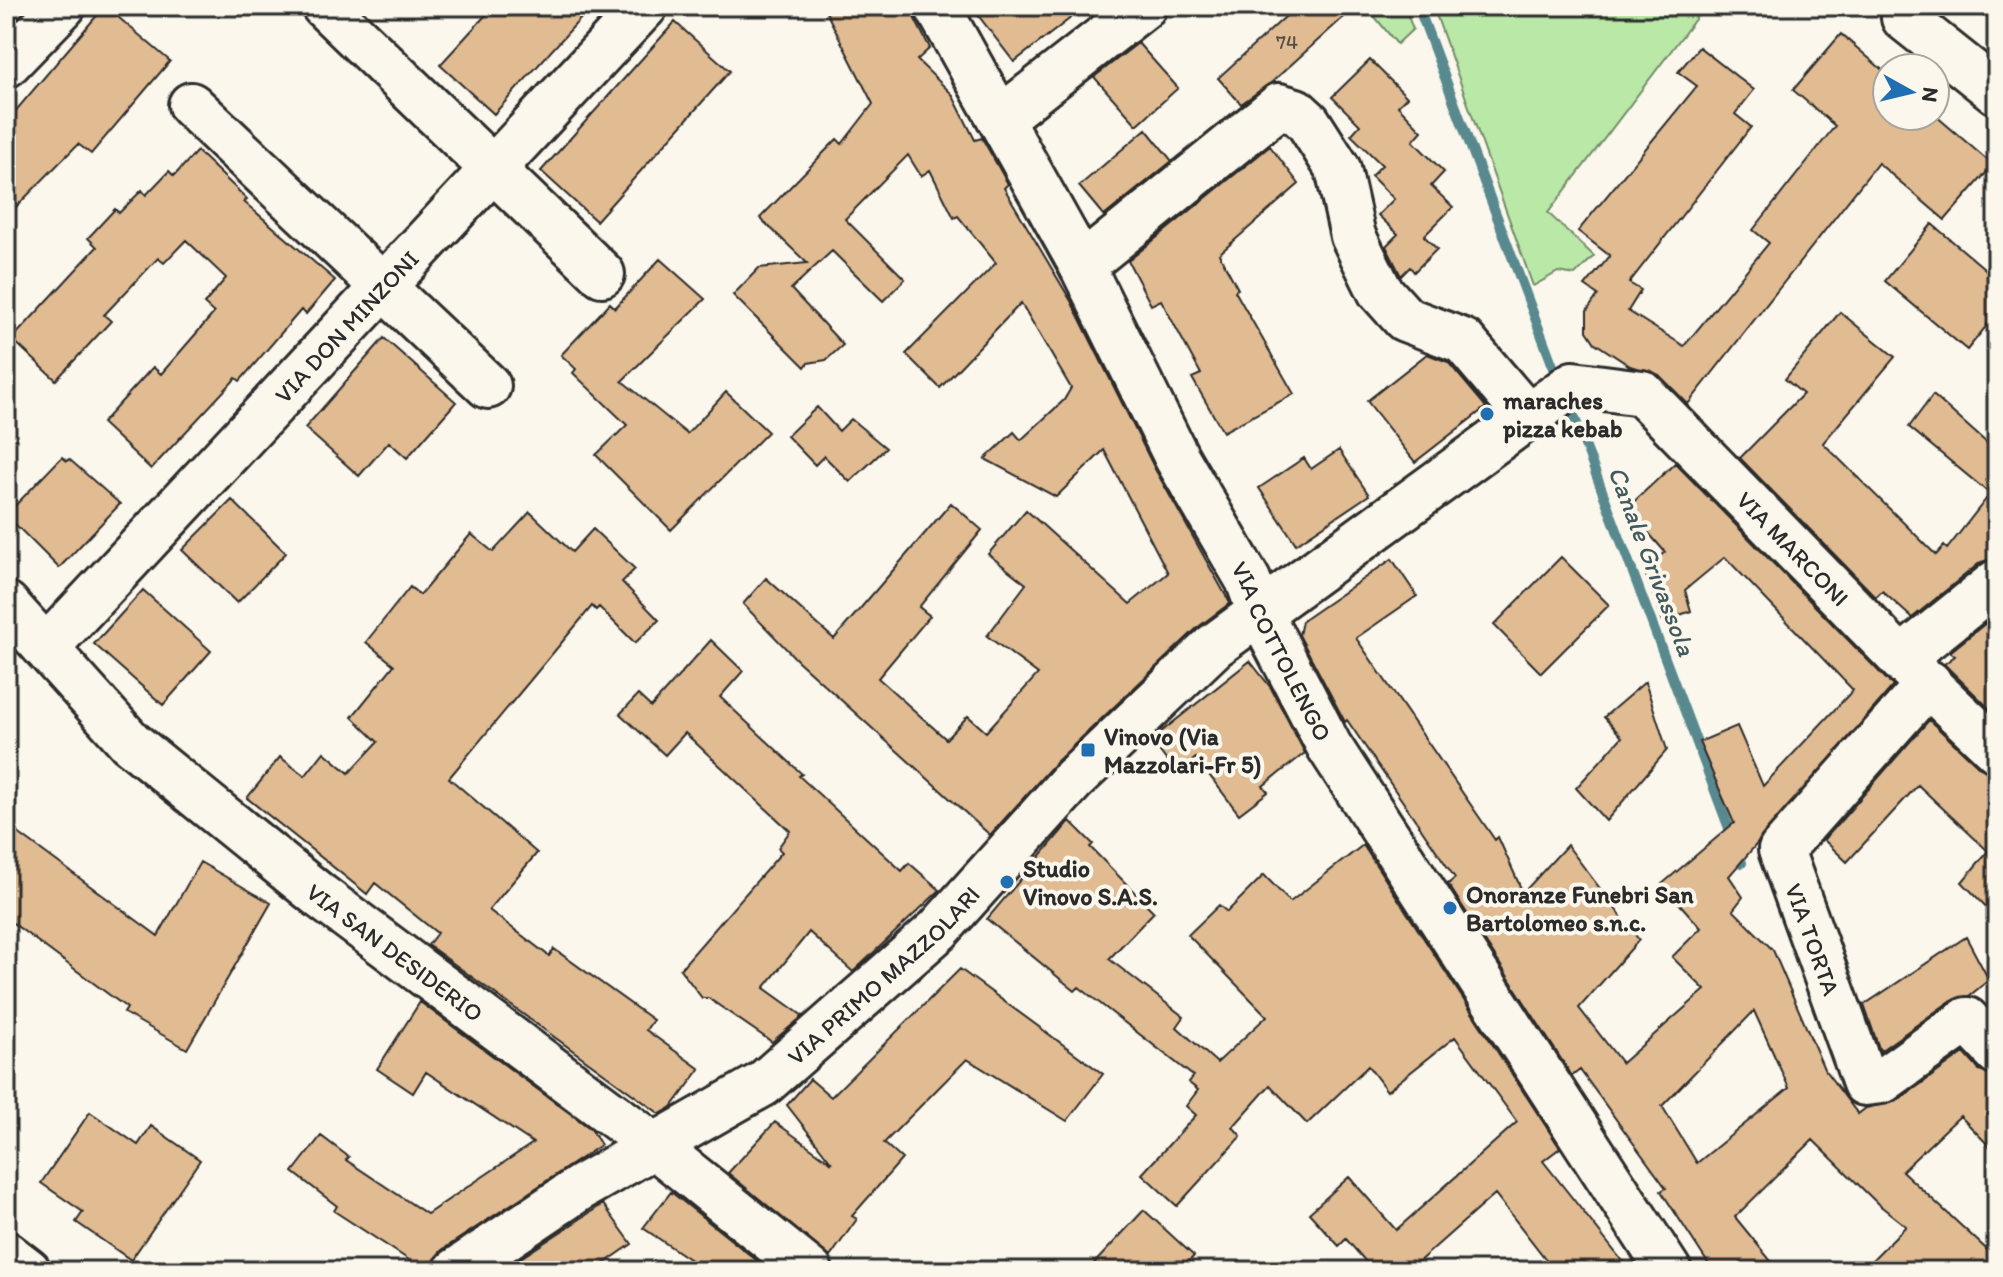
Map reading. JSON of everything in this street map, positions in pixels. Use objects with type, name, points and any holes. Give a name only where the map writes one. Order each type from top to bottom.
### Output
[{"type":"street","points":[[6,65],[63,6]]},
{"type":"street","points":[[324,6],[602,274]]},
{"type":"street","name":"VIA DON MINZONI","points":[[46,648],[645,6]]},
{"type":"street","name":"VIA COTTOLENGO","points":[[937,6],[1082,266],[1177,458],[1248,580],[1260,613],[1329,746],[1669,1271]]},
{"type":"street","points":[[1000,119],[1144,6]]},
{"type":"street","points":[[1914,6],[1904,18],[1997,92]]},
{"type":"street","points":[[191,105],[488,386]]},
{"type":"street","points":[[1082,266],[1279,106],[1296,111],[1308,122],[1338,169],[1353,236],[1380,291],[1405,319],[1463,341],[1553,398]]},
{"type":"street","name":"VIA MARCONI","points":[[1553,398],[1642,393],[1915,671],[1997,750]]},
{"type":"street","name":"VIA PRIMO MAZZOLARI","points":[[456,1271],[580,1188],[656,1147],[775,1074],[938,930],[1072,781],[1214,646],[1553,398]]},
{"type":"street","points":[[1915,671],[1997,582]]},
{"type":"street","name":"VIA SAN DESIDERIO","points":[[6,604],[142,752],[320,896],[656,1147],[810,1271]]},
{"type":"street","name":"VIA TORTA","points":[[1915,671],[1781,850],[1865,1083],[1882,1081],[1967,1020],[1997,1052]]},
{"type":"street","points":[[6,1254],[28,1271]]},
{"type":"green space","points":[[1366,6],[1404,6],[1413,29],[1397,44]]},
{"type":"green space","points":[[1433,6],[1705,6],[1548,213],[1594,256],[1575,275],[1558,272],[1533,286]]},
{"type":"building","points":[[105,6],[170,61],[91,154],[78,144],[6,217],[6,122]]},
{"type":"building","points":[[494,6],[592,6],[494,114],[440,65]]},
{"type":"building","points":[[823,6],[908,6],[930,48],[917,60],[952,94],[975,140],[982,138],[1008,184],[1004,188],[1071,301],[1155,469],[1230,603],[1197,628],[1055,763],[990,835],[798,661],[743,604],[766,578],[834,639],[951,503],[982,530],[919,607],[930,616],[878,678],[946,739],[968,716],[986,732],[1038,674],[987,636],[1026,584],[988,554],[1026,510],[1130,604],[1168,573],[1104,450],[1056,497],[985,459],[1014,432],[1021,440],[1064,400],[1071,388],[1021,303],[940,388],[906,354],[996,263],[958,216],[954,218],[930,170],[921,176],[908,155],[845,219],[905,279],[883,301],[832,251],[791,289],[843,345],[826,360],[808,363],[805,367],[733,295],[759,268],[807,263],[760,218],[837,139],[842,144],[873,104]]},
{"type":"building","points":[[971,6],[1086,6],[1014,62]]},
{"type":"building","points":[[1297,6],[1356,6],[1272,82],[1241,104],[1218,78]]},
{"type":"building","points":[[675,22],[730,71],[596,221],[541,171]]},
{"type":"building","points":[[1841,34],[1871,60],[1871,132],[1951,132],[1951,129],[1993,165],[1945,220],[1878,163],[1688,404],[1659,375],[1630,366],[1595,343],[1587,331],[1587,311],[1598,295],[1585,286],[1610,256],[1578,231],[1697,86],[1678,72],[1699,47],[1754,90],[1735,114],[1751,127],[1629,283],[1641,290],[1628,311],[1684,346],[1769,243],[1753,230],[1835,126],[1793,90]]},
{"type":"building","points":[[1138,43],[1178,88],[1137,125],[1094,77]]},
{"type":"building","points":[[1370,60],[1407,97],[1398,106],[1422,131],[1413,141],[1444,172],[1431,186],[1453,207],[1424,236],[1437,249],[1414,272],[1410,267],[1401,276],[1386,246],[1398,234],[1378,215],[1394,199],[1371,176],[1382,165],[1351,135],[1360,125],[1332,97]]},
{"type":"building","points":[[1146,129],[1172,161],[1104,216],[1079,186]]},
{"type":"building","points":[[1270,146],[1299,184],[1219,254],[1238,289],[1235,291],[1294,394],[1223,432],[1192,378],[1201,374],[1161,300],[1151,305],[1128,261]]},
{"type":"building","points":[[197,151],[247,199],[244,202],[335,280],[306,314],[301,310],[240,381],[236,378],[151,469],[102,423],[153,367],[161,374],[214,313],[204,304],[226,278],[186,240],[164,263],[158,258],[104,315],[111,321],[56,380],[12,339],[97,247],[88,238],[115,209],[119,213],[142,190],[146,195],[169,171],[174,176]]},
{"type":"building","points":[[1932,224],[1997,279],[1997,313],[1967,350],[1885,281]]},
{"type":"building","points":[[660,259],[705,299],[622,381],[687,434],[726,392],[768,432],[671,530],[596,455],[627,425],[573,373],[576,369],[561,355],[610,303],[615,308]]},
{"type":"building","points":[[1840,312],[1895,357],[1823,443],[1936,555],[1944,546],[1947,549],[1990,494],[1909,427],[1933,395],[1997,452],[1997,558],[1981,562],[1912,618],[1882,591],[1876,597],[1740,458],[1803,394],[1785,379]]},
{"type":"building","points":[[384,338],[456,402],[407,458],[389,442],[359,476],[305,428]]},
{"type":"building","points":[[1427,354],[1448,362],[1486,407],[1415,462],[1367,401]]},
{"type":"building","points":[[817,407],[839,431],[851,419],[886,448],[850,482],[824,456],[815,465],[787,436]]},
{"type":"building","points":[[1339,450],[1369,495],[1296,544],[1259,488],[1304,458],[1311,469]]},
{"type":"building","points":[[62,457],[67,461],[69,459],[120,504],[59,568],[6,515]]},
{"type":"building","points":[[1675,463],[1893,686],[1729,876],[1743,897],[1733,910],[1773,950],[1824,1069],[1858,1114],[1866,1108],[1897,1101],[1964,1053],[1979,1070],[1997,1076],[1997,1154],[1960,1116],[1902,1171],[1997,1259],[1997,1271],[1861,1271],[1906,1226],[1878,1204],[1813,1140],[1735,1217],[1779,1271],[1713,1271],[1661,1191],[1666,1188],[1580,1070],[1572,1076],[1448,884],[1455,878],[1347,720],[1345,722],[1299,635],[1302,621],[1392,559],[1417,596],[1356,638],[1495,840],[1498,837],[1523,893],[1567,845],[1639,940],[1579,1008],[1622,1063],[1705,990],[1672,957],[1701,928],[1662,884],[1734,823],[1699,742],[1737,726],[1763,786],[1853,690],[1725,557],[1685,590],[1691,611],[1663,621],[1644,570],[1665,552],[1627,508]],"holes":[[[1754,1011],[1789,1088],[1697,1163],[1662,1106]]]},
{"type":"building","points":[[232,500],[286,553],[237,603],[182,550]]},
{"type":"building","points":[[530,512],[572,552],[593,529],[635,569],[622,582],[659,620],[635,643],[599,607],[596,610],[592,606],[449,778],[537,853],[489,910],[549,956],[554,949],[653,1020],[646,1030],[700,1069],[672,1107],[660,1114],[428,945],[437,933],[375,883],[367,894],[247,798],[280,757],[305,776],[324,752],[349,773],[378,742],[352,717],[394,665],[366,642],[410,587],[420,595],[471,534],[493,552]]},
{"type":"building","points":[[1561,557],[1609,605],[1541,673],[1494,625]]},
{"type":"building","points":[[143,590],[211,651],[163,705],[94,644]]},
{"type":"building","points":[[1997,614],[1997,716],[1944,664],[1955,656],[1950,652]]},
{"type":"building","points":[[711,640],[743,671],[720,697],[802,774],[799,776],[902,871],[909,863],[940,890],[853,972],[809,932],[764,988],[803,1016],[772,1042],[708,998],[702,998],[680,969],[782,852],[778,848],[790,831],[685,733],[665,755],[620,714],[638,695],[651,707]]},
{"type":"building","points":[[1250,661],[1271,688],[1305,753],[1263,786],[1268,792],[1239,814],[1196,758],[1176,773],[1151,740]]},
{"type":"building","points":[[1645,682],[1667,750],[1606,821],[1576,788],[1622,737],[1604,717]]},
{"type":"building","points":[[1929,720],[1980,768],[1997,774],[1997,918],[1962,882],[1988,851],[1918,785],[1847,862],[1824,840]]},
{"type":"building","points":[[1070,821],[1093,844],[1090,847],[1154,912],[1109,959],[1184,1017],[1177,1027],[1217,1063],[1267,1016],[1188,935],[1219,905],[1227,912],[1264,875],[1290,902],[1363,845],[1560,1148],[1543,1161],[1630,1271],[1555,1271],[1495,1194],[1408,1271],[1374,1271],[1346,1239],[1339,1246],[1309,1213],[1349,1177],[1396,1230],[1517,1122],[1455,1037],[1387,1091],[1368,1066],[1307,1124],[1270,1085],[1233,1127],[1241,1136],[1177,1206],[1142,1174],[1196,1115],[1186,1106],[1198,1090],[1188,1082],[1193,1076],[1079,987],[1075,991],[987,919]]},
{"type":"building","points":[[6,824],[158,936],[200,862],[271,903],[187,1049],[124,1013],[127,1008],[6,918]]},
{"type":"building","points":[[1966,937],[1989,980],[1969,996],[1952,1000],[1880,1051],[1864,1005]]},
{"type":"building","points":[[960,969],[1103,1074],[1067,1121],[967,1059],[884,1143],[902,1159],[852,1216],[857,1219],[830,1257],[728,1173],[775,1122],[832,1163],[787,1105],[810,1079],[831,1097]]},
{"type":"building","points":[[420,1002],[591,1129],[601,1145],[442,1250],[434,1259],[431,1271],[426,1271],[334,1211],[337,1206],[293,1172],[321,1136],[349,1157],[346,1160],[427,1214],[533,1143],[426,1072],[413,1093],[377,1069]]},
{"type":"building","points":[[90,1112],[138,1145],[151,1126],[200,1160],[131,1260],[76,1222],[83,1212],[41,1183]]},
{"type":"building","points":[[671,1192],[770,1271],[707,1271],[643,1228]]},
{"type":"building","points":[[603,1204],[632,1244],[593,1271],[501,1271]]},
{"type":"building","points":[[1144,1210],[1194,1256],[1180,1271],[1087,1271]]},
{"type":"waterway","name":"Canale Grivassola","points":[[1418,6],[1559,382]]},
{"type":"waterway","name":"Canale Grivassola","points":[[1568,400],[1742,863]]},
{"type":"place","name":"maraches pizza kebab","points":[[1487,414]]},
{"type":"place","name":"Vinovo (Via Mazzolari-Fr 5)","points":[[1088,750]]},
{"type":"place","name":"Studio Vinovo S.A.S.","points":[[1007,882]]},
{"type":"place","name":"Onoranze Funebri San Bartolomeo s.n.c.","points":[[1450,908]]}]
